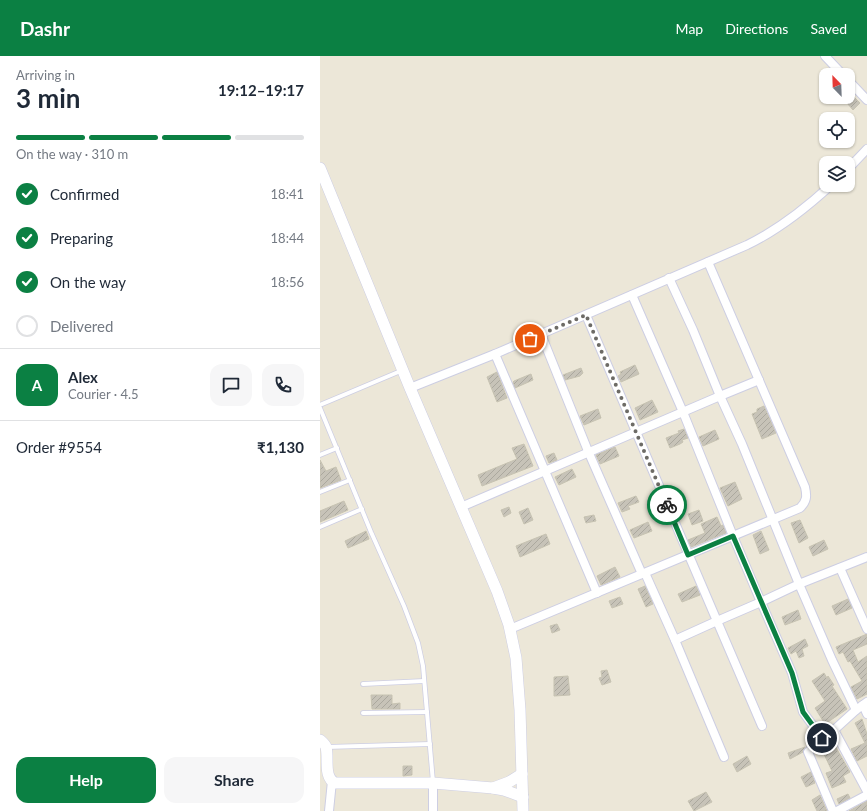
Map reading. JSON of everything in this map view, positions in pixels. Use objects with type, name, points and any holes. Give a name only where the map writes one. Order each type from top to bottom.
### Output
[{"type":"main road","points":[[320,168],[410,388],[497,591],[510,629],[516,658],[520,710],[523,811]]},
{"type":"main road","points":[[323,743],[328,774],[332,782],[335,783],[433,783],[493,788],[504,790],[523,797]]},
{"type":"main road","points":[[493,788],[509,782],[522,774]]},
{"type":"street","points":[[825,56],[836,68]]},
{"type":"street","points":[[855,87],[867,100]]},
{"type":"street","points":[[855,162],[867,149]]},
{"type":"street","points":[[410,388],[586,315],[759,239],[791,219],[824,192]]},
{"type":"street","points":[[510,629],[800,508],[805,504],[807,496],[805,487],[708,262]]},
{"type":"street","points":[[669,278],[693,330],[832,660],[867,714]]},
{"type":"street","points":[[632,295],[683,412],[733,536],[792,673],[803,712],[822,738]]},
{"type":"street","points":[[586,315],[762,726]]},
{"type":"street","points":[[541,334],[588,451],[643,574],[675,640],[724,757]]},
{"type":"street","points":[[494,354],[597,593]]},
{"type":"street","points":[[461,507],[588,451],[759,380]]},
{"type":"street","points":[[675,640],[799,584],[867,556]]},
{"type":"street","points":[[840,568],[867,629]]},
{"type":"street","points":[[833,811],[808,752],[822,738],[834,730],[862,706]]},
{"type":"street","points":[[834,730],[867,791]]},
{"type":"street","points":[[329,811],[332,782]]},
{"type":"street","points":[[433,783],[433,811]]},
{"type":"street","points":[[837,811],[867,795]]},
{"type":"lane","points":[[403,370],[320,407],[404,606],[418,643],[424,681],[433,783]]},
{"type":"lane","points":[[320,455],[337,448]]},
{"type":"lane","points":[[320,492],[350,480]]},
{"type":"lane","points":[[320,527],[362,509]]},
{"type":"lane","points":[[363,684],[424,681]]},
{"type":"lane","points":[[363,713],[427,712]]},
{"type":"lane","points":[[323,743],[430,744]]},
{"type":"building","points":[[855,98],[860,103],[853,110],[848,104],[855,104]]},
{"type":"building","points":[[635,365],[639,374],[621,382],[618,376],[621,374],[620,372]]},
{"type":"building","points":[[581,368],[583,373],[580,376],[565,380],[563,375]]},
{"type":"building","points":[[497,372],[507,398],[497,402],[487,377]]},
{"type":"building","points":[[531,374],[533,380],[515,388],[514,381]]},
{"type":"building","points":[[652,400],[658,412],[640,420],[635,408]]},
{"type":"building","points":[[764,406],[776,433],[762,439],[752,414],[757,412],[757,409]]},
{"type":"building","points":[[598,409],[601,418],[584,425],[580,416]]},
{"type":"building","points":[[684,429],[688,438],[682,440],[683,442],[680,444],[670,448],[666,438],[679,433],[678,431]]},
{"type":"building","points":[[715,430],[719,439],[703,446],[699,437]]},
{"type":"building","points":[[524,444],[533,466],[482,486],[478,475],[517,459],[512,448]]},
{"type":"building","points":[[615,447],[619,456],[600,464],[596,455]]},
{"type":"building","points":[[554,453],[557,460],[549,463],[546,456]]},
{"type":"building","points":[[320,460],[326,471],[336,467],[341,480],[320,488]]},
{"type":"building","points":[[572,469],[576,477],[559,485],[555,477]]},
{"type":"building","points":[[735,482],[742,499],[728,506],[720,488]]},
{"type":"building","points":[[636,496],[639,502],[628,506],[630,509],[622,512],[618,503]]},
{"type":"building","points":[[344,501],[348,510],[320,522],[320,511]]},
{"type":"building","points":[[509,507],[511,513],[504,517],[501,510]]},
{"type":"building","points":[[528,508],[533,520],[524,524],[519,512]]},
{"type":"building","points":[[699,510],[703,521],[692,525],[688,514]]},
{"type":"building","points":[[594,515],[596,521],[586,523],[584,517]]},
{"type":"building","points":[[717,517],[721,526],[723,525],[726,533],[691,547],[688,540],[705,533],[701,524]]},
{"type":"building","points":[[800,520],[808,538],[799,543],[791,523]]},
{"type":"building","points":[[648,522],[652,531],[634,538],[630,530]]},
{"type":"building","points":[[366,531],[369,539],[348,548],[345,541]]},
{"type":"building","points":[[761,531],[769,550],[760,554],[753,535]]},
{"type":"building","points":[[546,534],[550,544],[520,557],[516,546]]},
{"type":"building","points":[[824,540],[828,549],[813,556],[809,547]]},
{"type":"building","points":[[615,567],[620,577],[601,585],[597,576]]},
{"type":"building","points":[[645,586],[653,604],[646,607],[638,589]]},
{"type":"building","points":[[696,586],[700,595],[682,602],[678,594]]},
{"type":"building","points":[[620,597],[623,604],[612,608],[609,601]]},
{"type":"building","points":[[848,599],[852,608],[836,615],[832,606]]},
{"type":"building","points":[[798,610],[801,619],[785,625],[782,617]]},
{"type":"building","points":[[557,624],[560,630],[552,633],[550,626]]},
{"type":"building","points":[[867,634],[867,644],[853,650],[858,662],[867,656],[867,694],[857,699],[851,687],[862,681],[850,661],[848,662],[843,652],[839,654],[836,647]]},
{"type":"building","points":[[805,639],[808,646],[802,649],[804,656],[799,658],[796,651],[791,654],[788,648]]},
{"type":"building","points":[[607,670],[611,682],[602,685],[599,678],[602,677],[601,671]]},
{"type":"building","points":[[824,673],[834,685],[832,686],[847,709],[825,724],[815,708],[825,701],[812,681]]},
{"type":"building","points":[[568,676],[570,695],[554,696],[554,677]]},
{"type":"building","points":[[371,695],[392,695],[392,704],[400,703],[400,709],[372,709]]},
{"type":"building","points":[[862,719],[867,734],[867,756],[857,761],[851,749],[865,743],[855,723]]},
{"type":"building","points":[[834,744],[850,772],[843,776],[846,782],[832,788],[826,773],[832,771],[823,752],[828,749],[827,747]]},
{"type":"building","points":[[805,747],[803,752],[790,759],[788,753]]},
{"type":"building","points":[[747,756],[751,764],[737,772],[733,764]]},
{"type":"building","points":[[403,766],[412,766],[412,775],[403,776]]},
{"type":"building","points":[[811,772],[815,783],[806,787],[801,777]]},
{"type":"building","points":[[706,792],[712,802],[694,811],[688,801]]},
{"type":"building","points":[[848,794],[850,798],[839,804],[837,799]]},
{"type":"building","points":[[820,795],[827,811],[817,811],[812,800]]},
{"type":"building","points":[[867,801],[867,811],[849,811]]},
{"type":"way so far","points":[[530,339],[586,315],[667,505]]},
{"type":"route","points":[[667,505],[688,555],[733,536],[792,673],[803,712],[822,738]]}]
